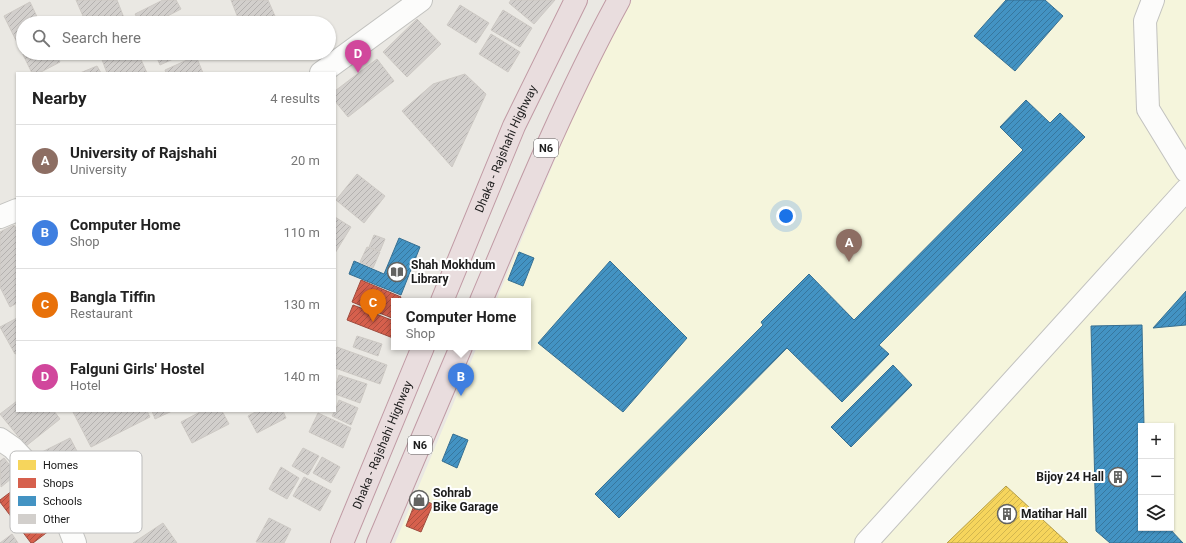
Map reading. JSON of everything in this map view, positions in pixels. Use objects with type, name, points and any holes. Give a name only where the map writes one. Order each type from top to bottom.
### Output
[{"type":"highway","name":"Dhaka - Rajshahi Highway","points":[[443,298],[514,126],[576,0]]},
{"type":"highway","name":"N6","points":[[482,298],[549,141],[600,35],[619,0]]},
{"type":"highway","name":"Dhaka - Rajshahi Highway","points":[[342,543],[422,350]]},
{"type":"highway","name":"N6","points":[[378,543],[460,350]]},
{"type":"street","points":[[322,72],[421,0]]},
{"type":"street","points":[[1153,0],[1145,21],[1148,109],[1186,171]]},
{"type":"street","points":[[866,543],[1186,190]]},
{"type":"street","points":[[0,217],[16,210]]},
{"type":"street","points":[[0,439],[17,451]]},
{"type":"street","points":[[71,533],[75,543]]},
{"type":"shaded area","points":[[632,0],[1186,0],[1186,543],[395,543],[476,350],[531,350],[531,298],[497,298],[581,97]]},
{"type":"building: Homes","name":"Matihar Hall","points":[[1006,486],[1068,543],[947,543]]},
{"type":"building: Shops","points":[[361,280],[401,297],[391,298],[391,318],[352,302]]},
{"type":"building: Shops","points":[[353,305],[391,320],[391,337],[347,320]]},
{"type":"building: Shops","points":[[10,492],[10,515],[0,502],[0,500]]},
{"type":"building: Shops","points":[[417,498],[433,504],[421,532],[406,526]]},
{"type":"building: Shops","points":[[23,533],[46,533],[33,543],[31,543]]},
{"type":"building: Schools","points":[[1006,0],[1045,0],[1063,16],[1015,71],[974,36]]},
{"type":"building: Schools","points":[[1026,100],[1050,123],[1060,113],[1085,137],[879,345],[889,354],[842,402],[787,348],[619,518],[595,494],[763,325],[761,322],[809,274],[854,320],[1023,150],[1000,127]]},
{"type":"building: Schools","points":[[399,238],[420,247],[401,295],[349,274],[354,261],[384,274]]},
{"type":"building: Schools","points":[[519,252],[534,258],[523,286],[508,280]]},
{"type":"building: Schools","points":[[610,261],[687,338],[623,412],[538,343]]},
{"type":"building: Schools","points":[[1186,291],[1186,325],[1153,328]]},
{"type":"building: Schools","name":"Bijoy 24 Hall","points":[[1142,325],[1144,423],[1138,423],[1138,531],[1172,531],[1183,543],[1110,543],[1096,531],[1091,326]]},
{"type":"building: Schools","points":[[893,365],[912,385],[851,447],[831,427]]},
{"type":"building: Schools","points":[[453,434],[468,440],[457,468],[442,461]]},
{"type":"building: Other","points":[[76,0],[117,0],[123,16],[83,16]]},
{"type":"building: Other","points":[[163,0],[176,0],[181,9],[168,16],[136,16],[135,14]]},
{"type":"building: Other","points":[[231,0],[268,0],[275,16],[237,16]]},
{"type":"building: Other","points":[[511,0],[555,0],[534,24],[509,3]]},
{"type":"building: Other","points":[[30,2],[37,16],[16,16],[16,40],[4,16]]},
{"type":"building: Other","points":[[460,5],[489,23],[476,43],[447,25]]},
{"type":"building: Other","points":[[503,10],[532,28],[520,47],[491,30]]},
{"type":"building: Other","points":[[417,19],[441,44],[407,77],[383,52]]},
{"type":"building: Other","points":[[491,34],[520,52],[508,72],[479,54]]},
{"type":"building: Other","points":[[377,59],[394,81],[348,117],[336,102],[336,90]]},
{"type":"building: Other","points":[[26,60],[59,60],[60,62],[41,72],[32,72]]},
{"type":"building: Other","points":[[102,60],[141,60],[147,72],[107,72]]},
{"type":"building: Other","points":[[158,60],[171,60],[160,65]]},
{"type":"building: Other","points":[[187,60],[198,60],[203,72],[166,72],[165,70]]},
{"type":"building: Other","points":[[97,66],[100,72],[82,72]]},
{"type":"building: Other","points":[[465,74],[486,94],[452,167],[402,111],[433,84]]},
{"type":"building: Other","points":[[357,174],[385,196],[364,223],[336,200]]},
{"type":"building: Other","points":[[336,218],[351,227],[336,251]]},
{"type":"building: Other","points":[[14,225],[16,228],[16,304],[10,307],[0,287],[0,232]]},
{"type":"building: Other","points":[[374,235],[385,239],[380,251],[369,247]]},
{"type":"building: Other","points":[[367,247],[380,252],[373,268],[360,262]]},
{"type":"building: Other","points":[[16,319],[16,354],[15,354],[0,327]]},
{"type":"building: Other","points":[[357,336],[382,344],[378,356],[353,347]]},
{"type":"building: Other","points":[[337,347],[387,365],[380,384],[336,368]]},
{"type":"building: Other","points":[[339,375],[367,384],[360,403],[336,394],[336,385]]},
{"type":"building: Other","points":[[339,400],[358,408],[351,425],[332,416],[336,412]]},
{"type":"building: Other","points":[[16,402],[16,412],[55,412],[60,419],[26,446],[0,414]]},
{"type":"building: Other","points":[[73,412],[148,412],[150,417],[91,447]]},
{"type":"building: Other","points":[[152,412],[170,412],[155,419]]},
{"type":"building: Other","points":[[200,412],[223,412],[229,424],[192,443],[181,422]]},
{"type":"building: Other","points":[[255,412],[283,412],[286,418],[257,433],[248,416]]},
{"type":"building: Other","points":[[318,413],[351,428],[343,448],[309,432]]},
{"type":"building: Other","points":[[70,438],[77,451],[44,451]]},
{"type":"building: Other","points":[[303,448],[319,456],[308,475],[292,466]]},
{"type":"building: Other","points":[[322,457],[340,467],[331,483],[313,473]]},
{"type":"building: Other","points":[[4,458],[10,465],[10,480],[1,487],[0,461]]},
{"type":"building: Other","points":[[281,467],[299,478],[287,499],[269,489]]},
{"type":"building: Other","points":[[304,477],[331,491],[320,511],[293,496]]},
{"type":"building: Other","points":[[269,518],[291,529],[284,543],[256,542]]},
{"type":"building: Other","points":[[163,523],[177,543],[133,543]]},
{"type":"building: Other","points":[[12,534],[18,543],[0,543]]},
{"type":"place","name":"Falguni Girls' Hostel","points":[[358,73]]},
{"type":"place","name":"University of Rajshahi","points":[[849,262]]},
{"type":"place","name":"Shah Mokhdum Library","points":[[397,272]]},
{"type":"place","name":"Bangla Tiffin","points":[[373,322]]},
{"type":"place","name":"Computer Home","points":[[461,396]]},
{"type":"place","name":"Bijoy 24 Hall","points":[[1118,477]]},
{"type":"place","name":"Sohrab Bike Garage","points":[[419,500]]},
{"type":"place","name":"Matihar Hall","points":[[1007,514]]}]
